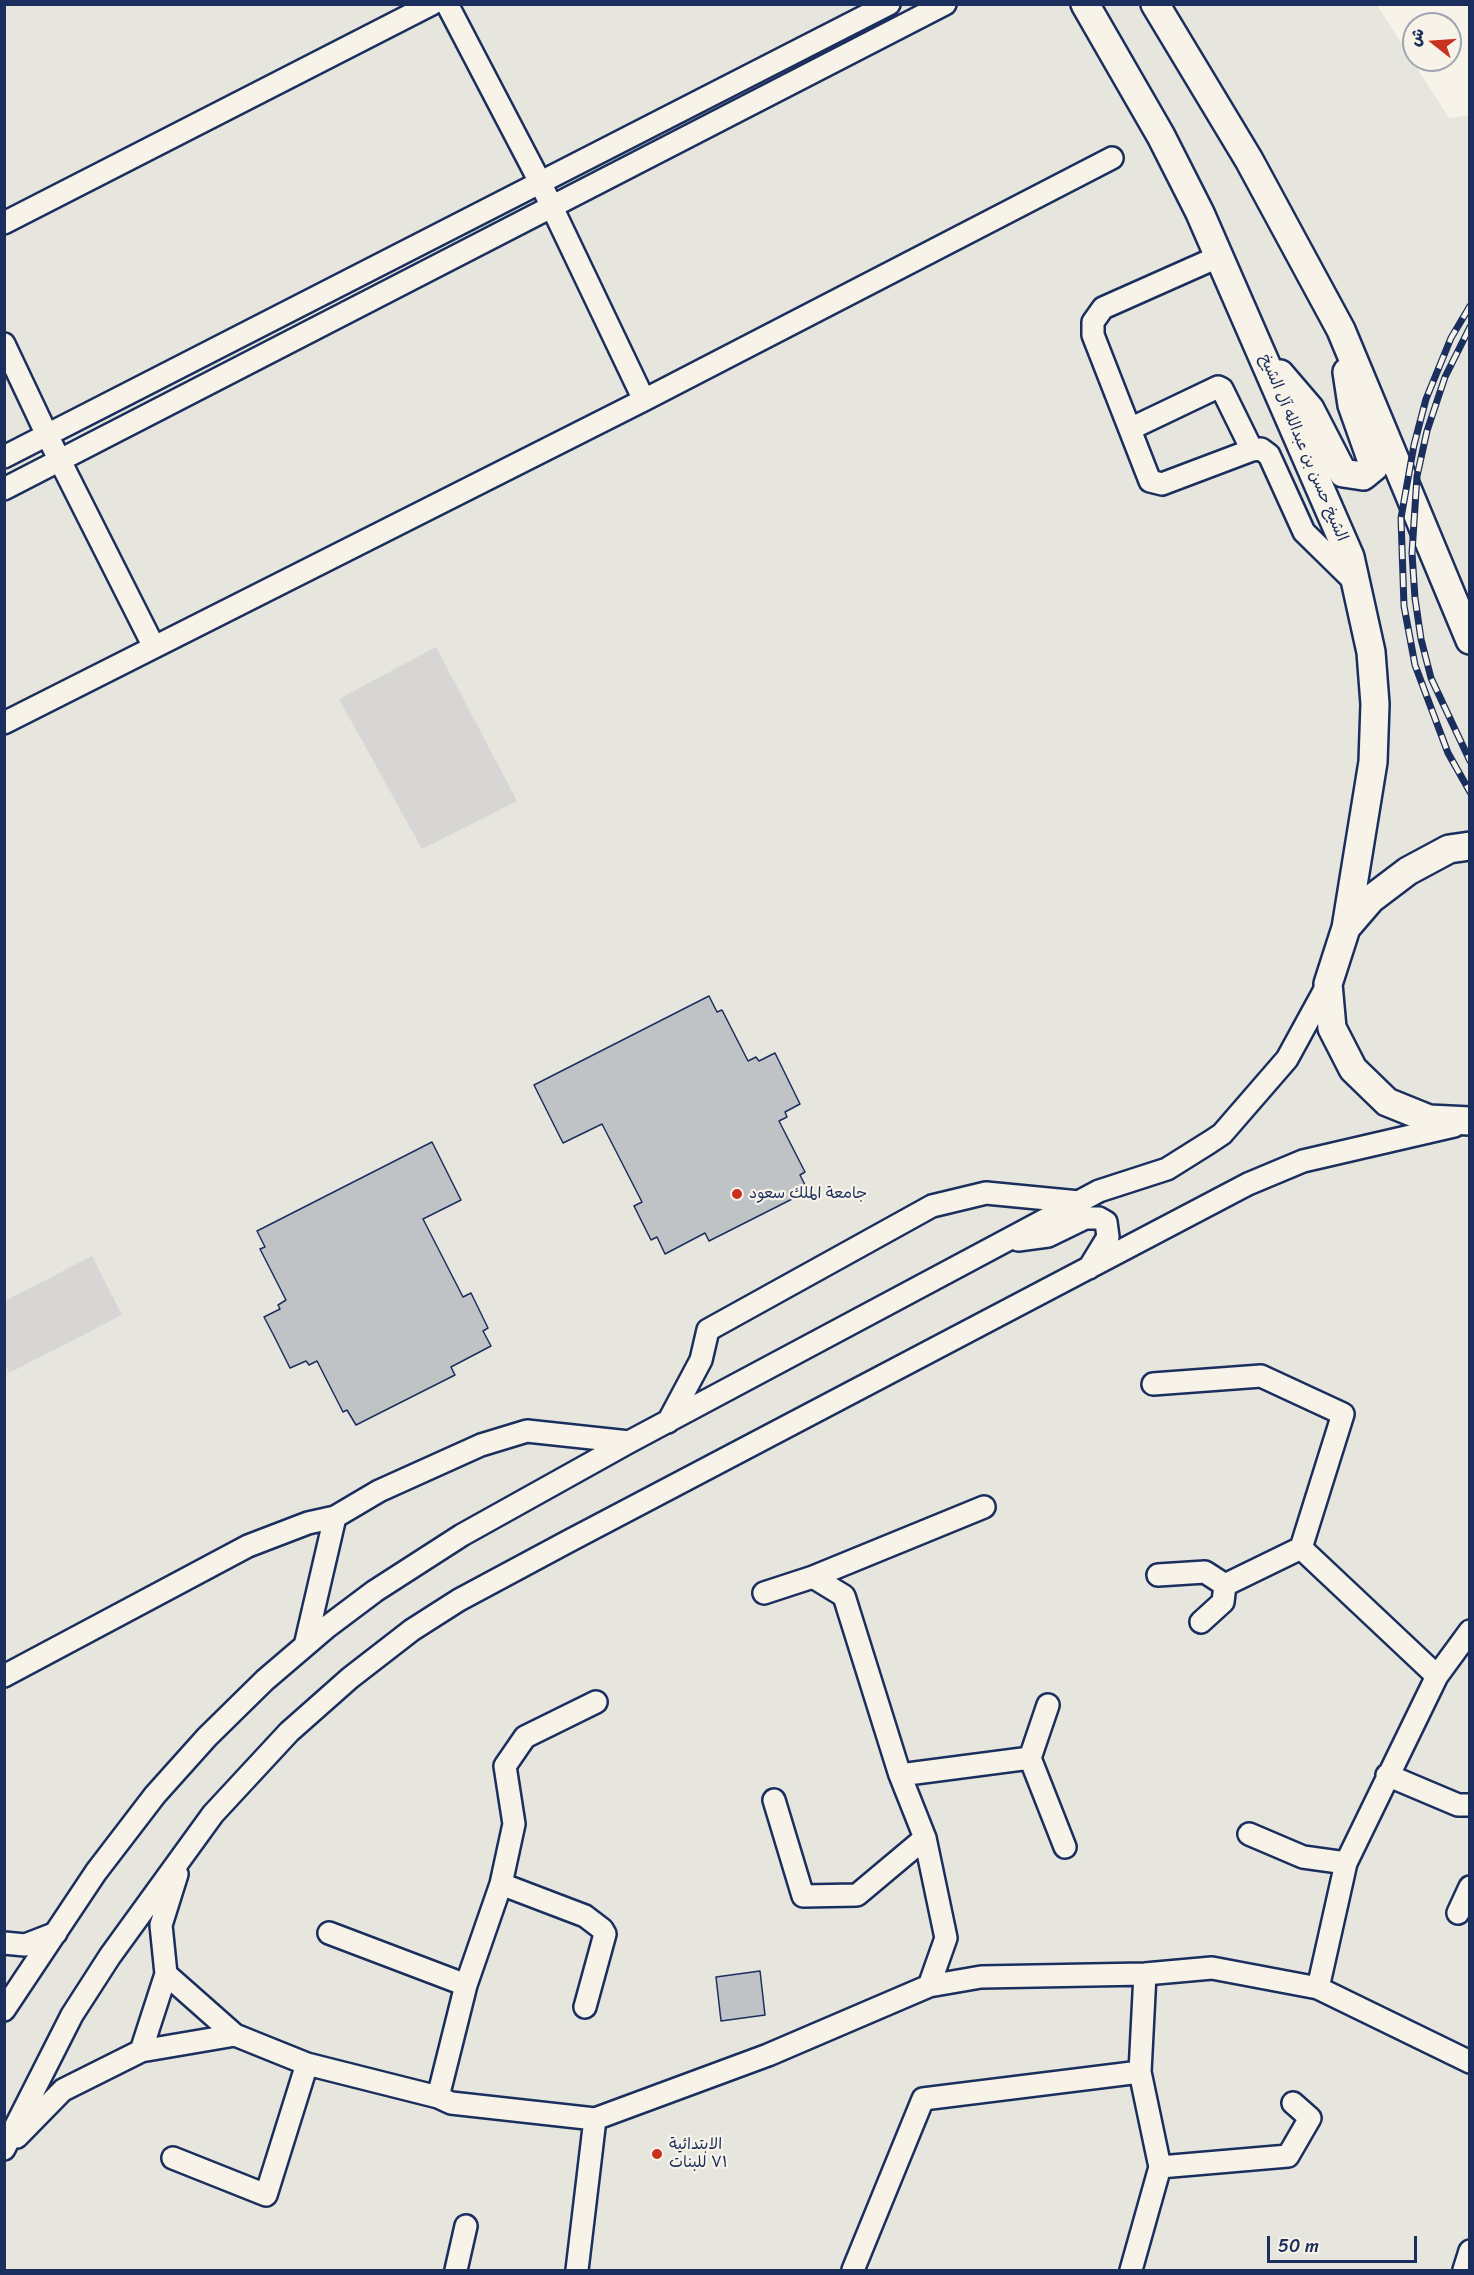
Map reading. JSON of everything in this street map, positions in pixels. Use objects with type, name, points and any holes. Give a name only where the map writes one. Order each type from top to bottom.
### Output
[{"type":"main road","name":"الشيخ حسن بن عبدالله آل الشيخ","points":[[1085,4],[1161,136],[1220,256],[1350,557],[1371,652],[1375,704],[1373,762],[1347,928],[1328,984],[1332,1028],[1353,1069],[1387,1102],[1430,1119],[1470,1121]]},
{"type":"main road","points":[[1155,4],[1249,160],[1341,330],[1470,640]]},
{"type":"main road","points":[[1262,352],[1310,409],[1343,473],[1363,476],[1374,467],[1352,405],[1341,330]]},
{"type":"main road","name":"الشيخ حسن بن عبدالله آل الشيخ","points":[[1347,928],[1371,899],[1408,871],[1449,849],[1470,846]]},
{"type":"street","points":[[4,223],[432,4]]},
{"type":"street","points":[[447,4],[540,182],[644,400]]},
{"type":"street","points":[[4,457],[889,4]]},
{"type":"street","points":[[4,489],[945,4]]},
{"type":"street","points":[[4,723],[644,400],[1112,158]]},
{"type":"street","points":[[1220,256],[1103,308],[1093,322],[1093,335],[1150,481],[1162,484],[1252,450],[1261,450],[1269,455],[1304,532],[1356,584]]},
{"type":"street","points":[[4,344],[47,435],[154,647]]},
{"type":"street","points":[[1130,429],[1218,387],[1222,389],[1252,450]]},
{"type":"street","points":[[4,2010],[96,1872],[156,1795],[207,1737],[305,1646],[365,1599],[421,1560],[629,1442],[1099,1191],[1167,1169],[1222,1134],[1287,1059],[1328,984]]},
{"type":"street","points":[[4,2150],[72,2015],[213,1814],[289,1732],[350,1678],[412,1630],[459,1600],[569,1541],[1207,1204],[1283,1168],[1338,1152],[1470,1121]]},
{"type":"street","points":[[668,1422],[701,1360],[708,1330],[932,1206],[986,1193],[1079,1202]]},
{"type":"street","points":[[1005,1241],[1048,1236],[1085,1218],[1100,1218],[1106,1222],[1108,1237],[1089,1268]]},
{"type":"street","points":[[1153,1384],[1261,1376],[1343,1414],[1301,1548],[1225,1585]]},
{"type":"street","points":[[4,1676],[248,1546],[308,1523],[335,1517],[379,1491],[481,1445],[527,1431],[629,1442]]},
{"type":"street","points":[[764,1593],[813,1576],[984,1507]]},
{"type":"street","points":[[305,1646],[335,1517]]},
{"type":"street","points":[[1301,1548],[1437,1676]]},
{"type":"street","points":[[1158,1575],[1205,1572],[1225,1585]]},
{"type":"street","points":[[813,1576],[844,1596],[900,1775],[925,1839],[946,1938],[929,1986]]},
{"type":"street","points":[[1201,1622],[1223,1602],[1225,1585]]},
{"type":"street","points":[[1318,1988],[1346,1863],[1437,1676],[1470,1630]]},
{"type":"street","points":[[438,2097],[466,1985],[501,1884],[514,1824],[505,1766],[525,1737],[596,1702]]},
{"type":"street","points":[[1048,1705],[1030,1758],[1065,1847]]},
{"type":"street","points":[[900,1775],[1030,1758]]},
{"type":"street","points":[[1387,1775],[1458,1805],[1470,1805]]},
{"type":"street","points":[[774,1800],[803,1896],[857,1894],[925,1839]]},
{"type":"street","points":[[1249,1833],[1303,1857],[1346,1863]]},
{"type":"street","points":[[141,2051],[166,1974],[161,1925],[182,1857]]},
{"type":"street","points":[[501,1884],[585,1916],[602,1929],[605,1934],[585,2007]]},
{"type":"street","points":[[1458,1912],[1470,1887]]},
{"type":"street","points":[[4,1942],[25,1944],[56,1933]]},
{"type":"street","points":[[329,1933],[466,1985]]},
{"type":"street","points":[[166,1974],[235,2035],[307,2064],[438,2097],[451,2103],[595,2119],[768,2055],[929,1986],[981,1977],[1145,1974],[1212,1968],[1318,1988],[1470,2062]]},
{"type":"street","points":[[1131,2271],[1160,2167],[1140,2072],[1145,1974]]},
{"type":"street","points":[[4,2150],[63,2090],[141,2051],[235,2035]]},
{"type":"street","points":[[173,2158],[266,2195],[307,2064]]},
{"type":"street","points":[[853,2271],[923,2099],[1140,2072]]},
{"type":"street","points":[[1160,2167],[1288,2156],[1310,2118],[1293,2103]]},
{"type":"street","points":[[577,2271],[595,2119]]},
{"type":"street","points":[[456,2271],[466,2226]]},
{"type":"street","points":[[1464,2271],[1470,2251]]},
{"type":"shaded area","name":"جامعة الملك سعود","points":[[5,5],[1377,5],[1402,44],[1402,72],[1420,72],[1449,118],[1470,115],[1469,2270],[5,2270]]},
{"type":"shaded area","points":[[436,647],[517,801],[422,849],[339,699]]},
{"type":"shaded area","points":[[92,1256],[122,1315],[9,1373],[5,1364],[5,1301]]},
{"type":"building","points":[[709,996],[717,1012],[722,1010],[748,1061],[756,1057],[759,1061],[775,1053],[800,1104],[785,1112],[787,1117],[779,1121],[805,1172],[800,1175],[808,1191],[709,1241],[705,1233],[665,1254],[657,1237],[651,1240],[634,1206],[642,1202],[602,1124],[563,1143],[534,1085]]},
{"type":"building","points":[[432,1142],[461,1200],[423,1219],[463,1297],[471,1293],[488,1328],[483,1331],[491,1346],[451,1367],[455,1375],[356,1425],[347,1410],[343,1412],[317,1361],[309,1365],[306,1361],[290,1368],[264,1317],[280,1309],[278,1305],[286,1300],[260,1249],[265,1247],[257,1231]]},
{"type":"building","points":[[760,1971],[765,2015],[721,2021],[716,1977]]},
{"type":"railway","points":[[1470,306],[1451,338],[1426,399],[1414,445],[1401,518],[1404,606],[1415,665],[1448,753],[1470,792]]},
{"type":"railway","points":[[1470,327],[1445,377],[1427,431],[1417,476],[1412,553],[1421,639],[1431,678],[1470,761]]},
{"type":"place","name":"جامعة الملك سعود","points":[[737,1194]]},
{"type":"place","name":"الابتدائية ٧١ للبنات","points":[[657,2154]]}]
